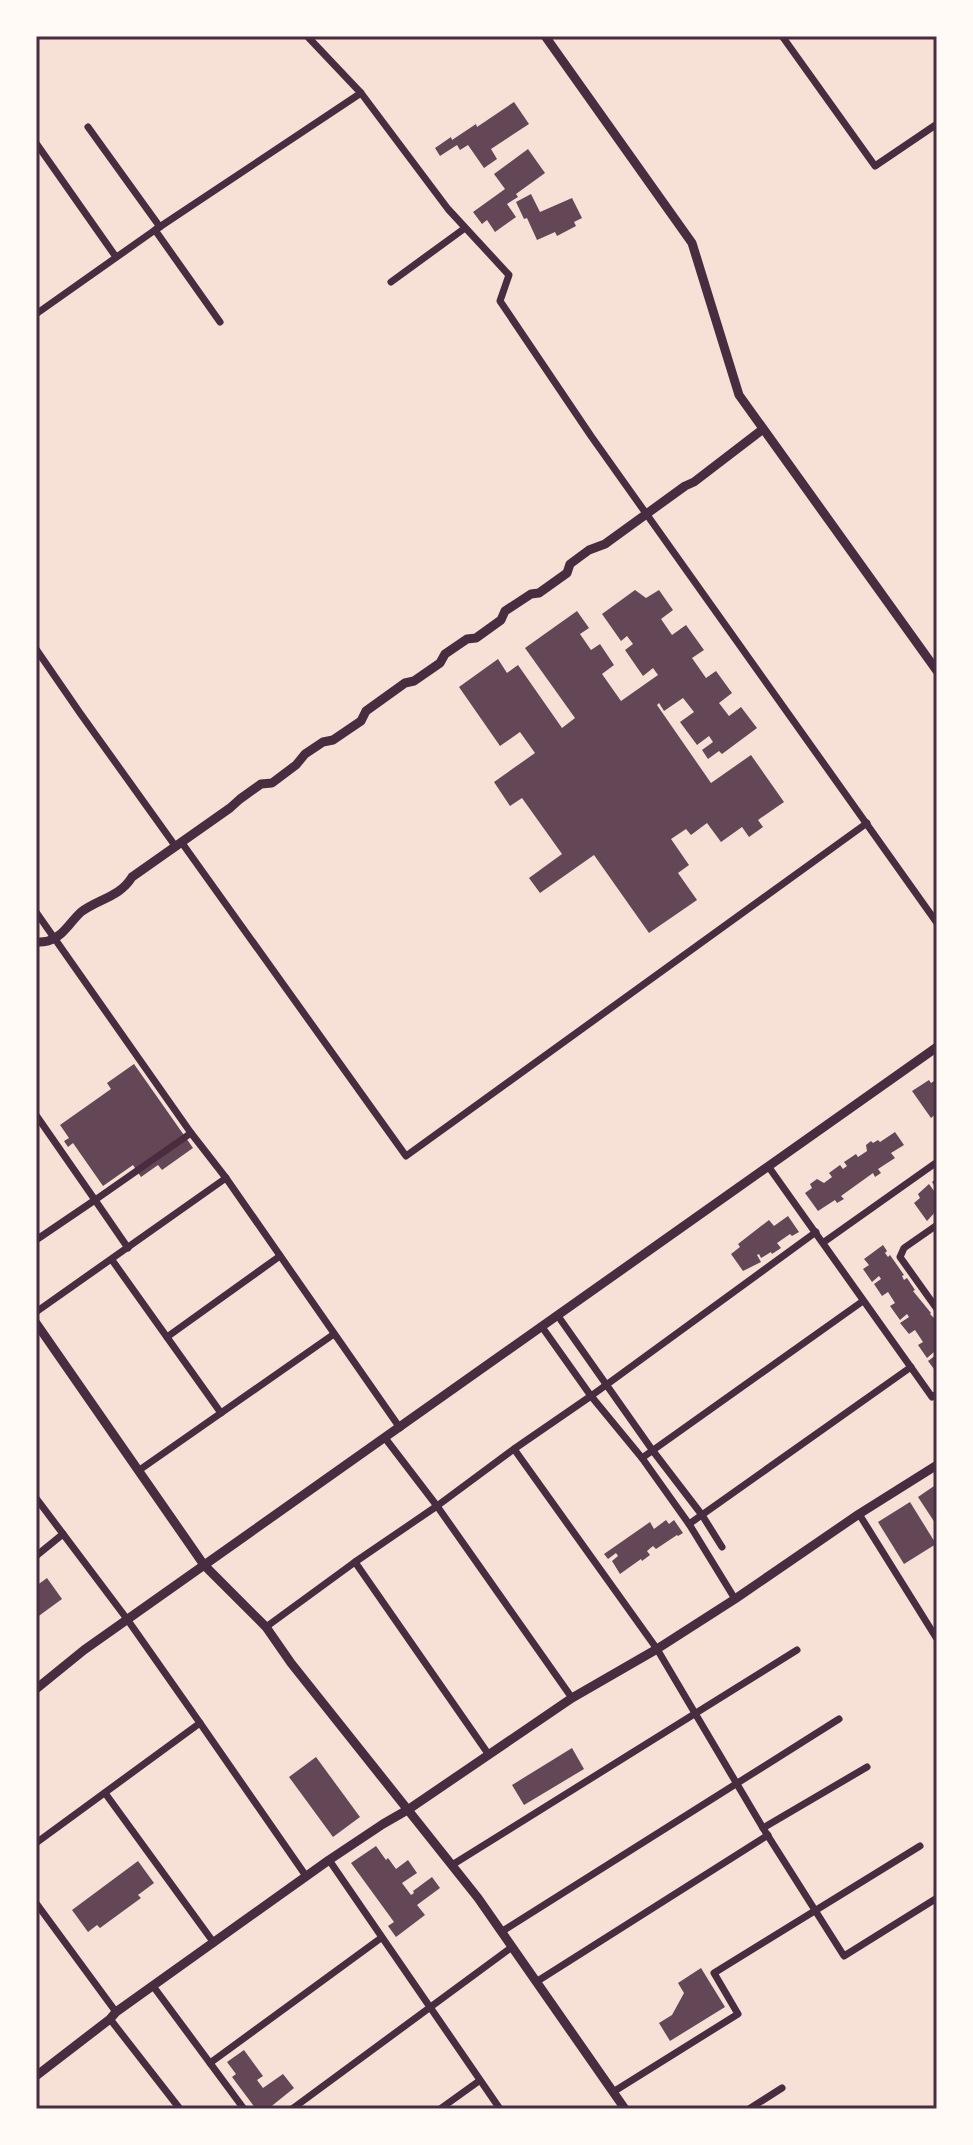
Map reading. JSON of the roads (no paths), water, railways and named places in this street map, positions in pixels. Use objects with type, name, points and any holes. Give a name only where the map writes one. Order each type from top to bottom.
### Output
[{"type":"street","points":[[307,36],[361,93],[448,209],[509,275],[500,301],[647,515],[937,923]]},
{"type":"street","points":[[545,36],[692,243],[739,395],[937,671]]},
{"type":"street","points":[[782,36],[875,166],[937,124]]},
{"type":"street","points":[[36,314],[305,128],[361,93]]},
{"type":"street","points":[[88,127],[220,322]]},
{"type":"street","points":[[36,143],[116,257]]},
{"type":"street","points":[[391,282],[465,228]]},
{"type":"street","points":[[36,942],[45,943],[71,926],[78,915],[100,899],[107,899],[127,885],[132,877],[261,784],[272,783],[305,754],[361,721],[366,711],[440,663],[445,654],[467,639],[476,638],[501,620],[505,611],[531,594],[539,593],[567,573],[570,564],[589,550],[605,544],[647,515],[763,429]]},
{"type":"street","points":[[36,649],[406,1156],[867,823]]},
{"type":"street","points":[[36,912],[400,1428]]},
{"type":"street","points":[[36,1689],[127,1619],[937,1047]]},
{"type":"street","points":[[36,1115],[128,1248]]},
{"type":"street","points":[[36,1240],[191,1133]]},
{"type":"street","points":[[824,1242],[937,1162]]},
{"type":"street","points":[[768,1166],[932,1397],[937,1394]]},
{"type":"street","points":[[36,1312],[226,1178]]},
{"type":"street","points":[[937,1225],[904,1248],[900,1257],[937,1309]]},
{"type":"street","points":[[266,1627],[816,1232]]},
{"type":"street","points":[[167,1337],[280,1256]]},
{"type":"street","points":[[112,1260],[221,1413]]},
{"type":"street","points":[[642,1458],[863,1301]]},
{"type":"street","points":[[558,1316],[722,1547]]},
{"type":"street","points":[[36,1323],[204,1565],[266,1627],[291,1663],[409,1809],[512,1947],[625,2109]]},
{"type":"street","points":[[542,1327],[689,1524],[735,1599]]},
{"type":"street","points":[[138,1471],[334,1334]]},
{"type":"street","points":[[689,1524],[911,1367]]},
{"type":"street","points":[[385,1438],[437,1506],[572,1698]]},
{"type":"street","points":[[514,1449],[657,1649],[844,1956],[937,1898]]},
{"type":"street","points":[[36,2076],[153,1986],[329,1860],[572,1698],[657,1649],[937,1465]]},
{"type":"street","points":[[36,1498],[127,1619],[306,1876]]},
{"type":"street","points":[[859,1514],[937,1639]]},
{"type":"street","points":[[36,1556],[63,1534]]},
{"type":"street","points":[[355,1562],[489,1755]]},
{"type":"street","points":[[452,1865],[797,1650]]},
{"type":"street","points":[[501,1932],[839,1719]]},
{"type":"street","points":[[36,1843],[200,1723]]},
{"type":"street","points":[[536,1982],[867,1767]]},
{"type":"street","points":[[105,1793],[214,1943]]},
{"type":"street","points":[[613,2092],[738,2014],[714,1973],[920,1846]]},
{"type":"street","points":[[329,1860],[500,2109]]},
{"type":"street","points":[[36,1903],[180,2109]]},
{"type":"street","points":[[210,2063],[381,1938]]},
{"type":"street","points":[[292,2109],[512,1947]]},
{"type":"street","points":[[153,1986],[244,2109]]},
{"type":"street","points":[[440,2109],[479,2081]]},
{"type":"street","points":[[749,2109],[782,2088]]}]
